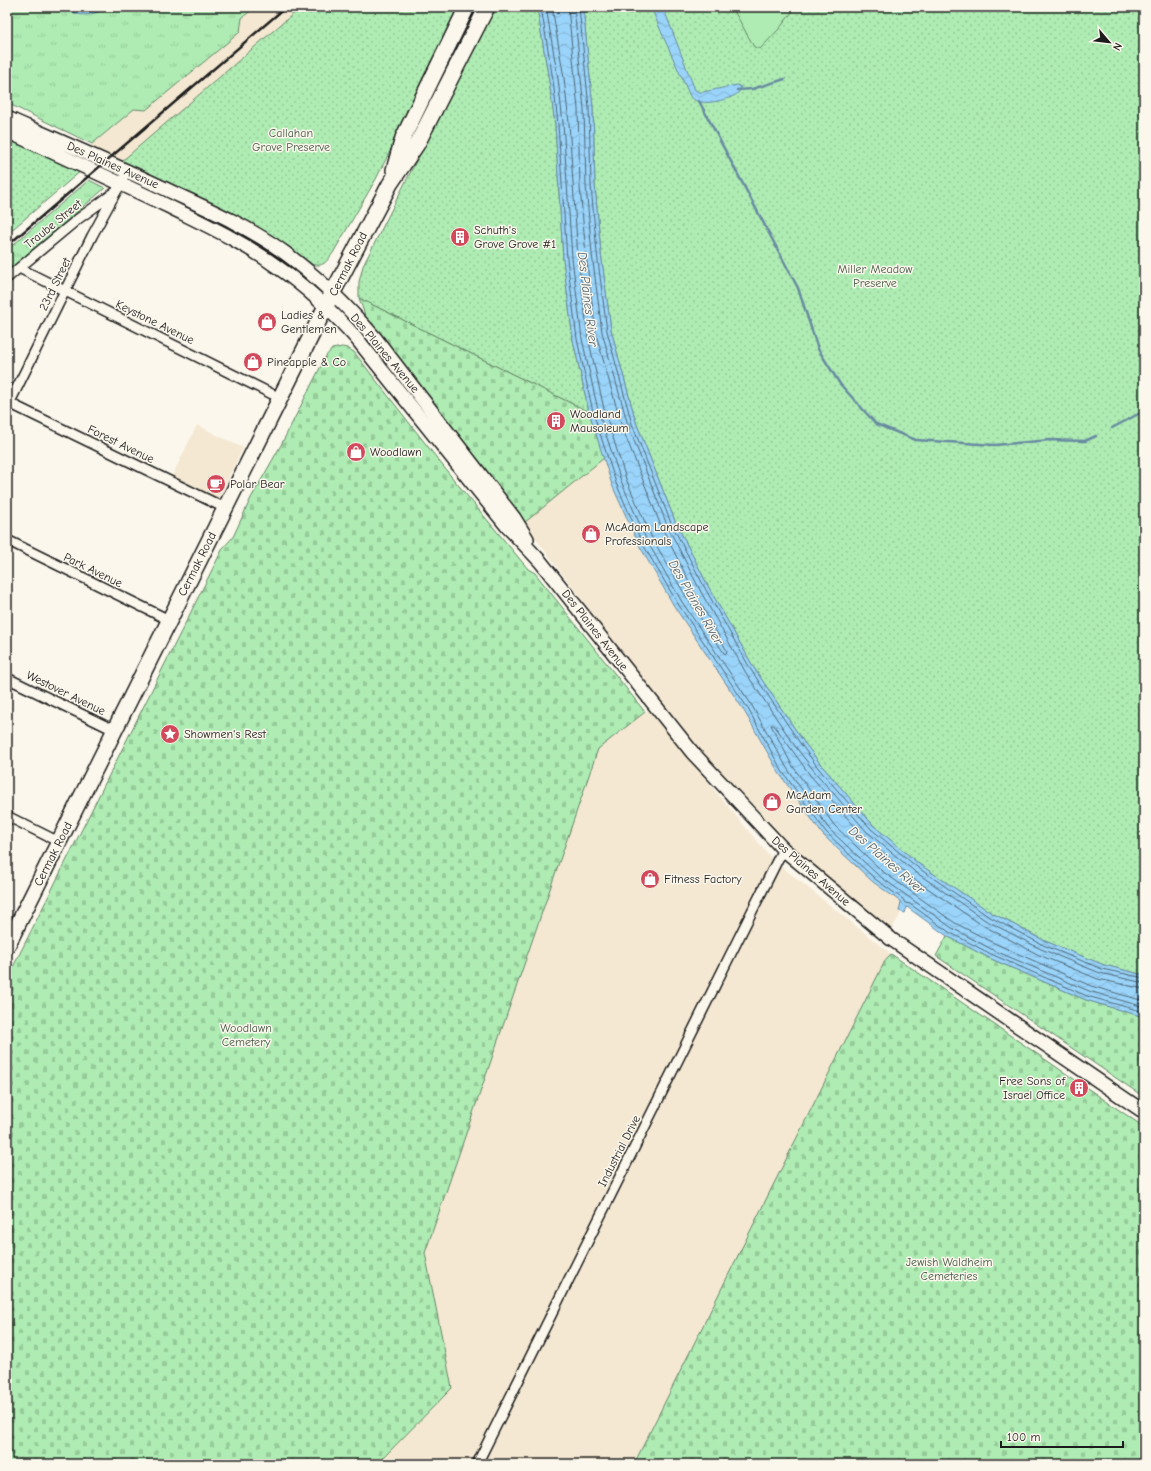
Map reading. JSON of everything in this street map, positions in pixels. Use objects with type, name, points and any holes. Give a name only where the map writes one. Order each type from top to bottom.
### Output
[{"type":"main road","name":"Cermak Road","points":[[390,184],[403,138],[467,7]]},
{"type":"main road","name":"Cermak Road","points":[[7,946],[332,294],[390,184],[417,144],[487,7]]},
{"type":"main road","name":"Des Plaines Avenue","points":[[7,118],[127,171],[247,229],[290,256],[307,270],[354,314],[375,338],[514,518],[540,561]]},
{"type":"main road","name":"Des Plaines Avenue","points":[[7,131],[118,187],[222,232],[258,253],[298,282],[358,339],[506,525],[540,561],[692,752],[783,849],[890,939],[1144,1112]]},
{"type":"street","name":"23rd Street","points":[[8,404],[92,236],[127,171]]},
{"type":"street","name":"Traube Street","points":[[7,278],[118,187]]},
{"type":"street","name":"Keystone Avenue","points":[[19,268],[280,398]]},
{"type":"street","name":"Forest Avenue","points":[[8,404],[225,508]]},
{"type":"street","name":"Park Avenue","points":[[7,540],[170,620]]},
{"type":"street","name":"Westover Avenue","points":[[7,678],[114,730]]},
{"type":"street","points":[[7,816],[59,842]]},
{"type":"street","name":"Industrial Drive","points":[[477,1464],[783,849]]},
{"type":"shaded area","points":[[255,7],[301,7],[122,161],[88,148],[134,109],[146,110],[240,32],[242,18]]},
{"type":"shaded area","points":[[197,425],[243,448],[215,506],[169,482]]},
{"type":"shaded area","points":[[604,458],[612,485],[639,545],[674,606],[743,709],[779,773],[873,882],[901,902],[900,915],[892,929],[820,873],[742,798],[707,760],[594,616],[524,523]]},
{"type":"shaded area","points":[[648,710],[772,859],[891,954],[886,959],[634,1464],[377,1464],[452,1388],[425,1253],[598,749]]},
{"type":"green space","points":[[7,7],[255,7],[242,18],[240,32],[146,110],[134,109],[92,144],[7,103]]},
{"type":"green space","name":"Callahan Grove Preserve","points":[[301,7],[461,7],[376,179],[333,253],[328,260],[320,265],[308,263],[191,194],[122,161]]},
{"type":"green space","points":[[494,7],[537,7],[555,124],[563,259],[573,340],[589,412],[359,298],[359,282],[363,266]]},
{"type":"green space","name":"Miller Meadow Preserve","points":[[583,7],[1144,7],[1144,975],[1104,965],[1045,941],[990,912],[919,864],[874,826],[822,766],[803,741],[754,668],[709,588],[675,521],[636,422],[611,330],[601,253],[595,186],[593,108]]},
{"type":"green space","points":[[732,7],[796,7],[779,29],[760,49],[754,47]]},
{"type":"green space","points":[[7,136],[82,170],[7,234]]},
{"type":"green space","points":[[89,180],[105,188],[7,272],[7,250]]},
{"type":"green space","points":[[359,298],[589,412],[604,458],[524,523],[366,318]]},
{"type":"green space","name":"Woodlawn Cemetery","points":[[342,347],[354,352],[450,475],[528,569],[535,573],[645,712],[598,749],[425,1253],[452,1388],[377,1464],[7,1464],[7,979],[223,548],[233,537],[251,498],[281,445],[326,356],[332,349]]},
{"type":"green space","points":[[947,936],[989,958],[1086,1000],[1144,1017],[1144,1097],[936,956]]},
{"type":"green space","name":"Jewish Waldheim Cemeteries","points":[[891,954],[1144,1127],[1144,1464],[634,1464],[886,959]]},
{"type":"water","points":[[64,7],[112,7],[83,15],[77,14]]},
{"type":"water","name":"Des Plaines River","points":[[537,7],[583,7],[593,108],[595,186],[601,253],[611,330],[636,422],[675,521],[709,588],[754,668],[803,741],[822,766],[874,826],[919,864],[990,912],[1045,941],[1104,965],[1144,975],[1144,1017],[1086,1000],[989,958],[947,936],[907,907],[905,913],[899,911],[901,902],[873,882],[823,835],[779,773],[743,709],[674,606],[639,545],[612,485],[589,412],[573,340],[563,259],[555,124]]},
{"type":"water","points":[[651,7],[663,7],[695,90],[703,92],[737,85],[741,87],[740,91],[726,99],[709,102],[698,101],[691,97]]},
{"type":"waterway","points":[[737,90],[752,89],[785,79]]},
{"type":"waterway","points":[[699,101],[798,288],[818,349],[840,384],[876,424],[916,440],[995,445],[1050,440],[1085,441],[1096,436]]},
{"type":"waterway","points":[[1112,428],[1144,411]]},
{"type":"railway","points":[[7,246],[286,7]]},
{"type":"place","name":"Schuth's Grove Grove #1","points":[[460,237]]},
{"type":"place","name":"Ladies & Gentlemen","points":[[267,322]]},
{"type":"place","name":"Pineapple & Co","points":[[253,362]]},
{"type":"place","name":"Woodland Mausoleum","points":[[556,421]]},
{"type":"place","name":"Woodlawn","points":[[356,452]]},
{"type":"place","name":"Polar Bear","points":[[216,484]]},
{"type":"place","name":"McAdam Landscape Professionals","points":[[591,534]]},
{"type":"place","name":"Showmen's Rest","points":[[170,734]]},
{"type":"place","name":"McAdam Garden Center","points":[[772,802]]},
{"type":"place","name":"Fitness Factory","points":[[650,879]]},
{"type":"place","name":"Free Sons of Israel Office","points":[[1079,1088]]}]
